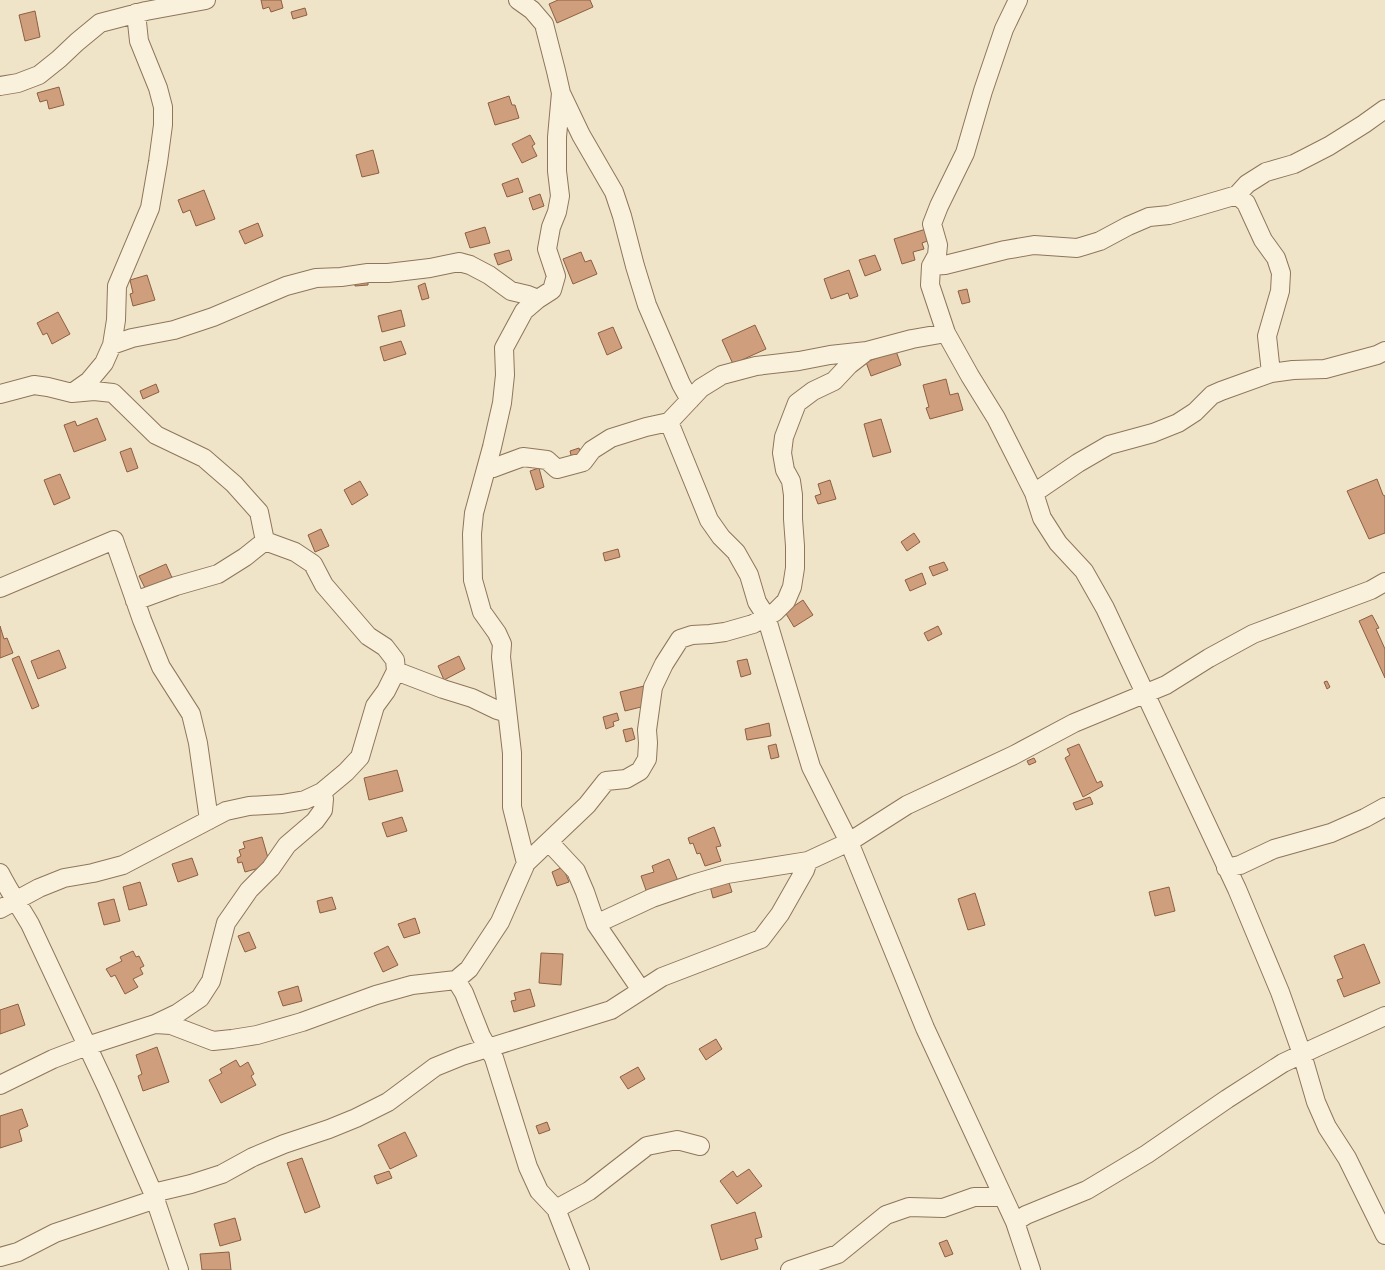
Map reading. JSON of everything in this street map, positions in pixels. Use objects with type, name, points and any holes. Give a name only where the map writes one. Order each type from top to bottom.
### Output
[{"type":"street","points":[[0,86],[18,83],[39,75],[100,22],[136,13],[206,0]]},
{"type":"street","points":[[518,0],[532,10],[544,24],[561,93],[581,135],[614,192],[647,305],[672,365],[690,400]]},
{"type":"street","points":[[1018,0],[1004,28],[983,91],[976,120],[965,153],[939,206],[932,224],[938,245],[937,255],[931,266],[930,285],[946,333],[996,418],[1034,493],[1042,518],[1058,543],[1084,571],[1105,608],[1237,889],[1280,992],[1302,1054],[1316,1102],[1327,1126],[1347,1158],[1385,1235]]},
{"type":"street","points":[[72,393],[89,381],[104,363],[112,345],[116,320],[117,286],[150,208],[158,162],[163,125],[163,107],[158,88],[140,41],[136,13]]},
{"type":"street","points":[[526,863],[512,807],[512,753],[501,657],[502,644],[498,633],[482,612],[473,580],[472,534],[474,513],[487,468],[502,404],[505,375],[504,348],[524,311],[552,290],[556,276],[547,249],[551,227],[557,212],[560,196],[557,164],[557,137],[561,93]]},
{"type":"street","points":[[931,266],[945,265],[1005,250],[1034,245],[1077,248],[1100,241],[1149,217],[1169,215],[1237,195],[1247,184],[1266,172],[1294,164],[1322,149],[1385,110]]},
{"type":"street","points":[[1237,195],[1246,203],[1263,240],[1276,258],[1281,273],[1280,291],[1267,336],[1271,374]]},
{"type":"street","points":[[112,345],[132,338],[174,330],[213,318],[286,286],[316,278],[341,277],[368,273],[388,273],[430,268],[459,262],[470,265],[489,275],[511,291],[538,299]]},
{"type":"street","points":[[487,468],[494,468],[523,457],[547,460],[557,469],[583,462],[592,450],[611,438],[646,427],[669,422],[701,388],[722,376],[756,366],[867,351],[912,339],[946,333]]},
{"type":"street","points":[[155,1024],[170,1025],[213,1041],[257,1035],[302,1022],[376,995],[412,985],[456,980],[469,969],[500,922],[526,863],[550,842],[587,805],[606,782],[626,779],[640,771],[647,759],[647,730],[653,687],[664,664],[680,639],[692,635],[710,634],[738,629],[753,624],[775,612],[786,601],[792,587],[795,568],[795,546],[793,519],[794,495],[790,481],[784,470],[782,453],[784,437],[797,403],[813,391],[834,381],[848,366],[867,351]]},
{"type":"street","points":[[1034,493],[1078,463],[1109,445],[1153,433],[1178,423],[1195,412],[1212,395],[1216,393],[1271,374],[1294,370],[1325,369],[1377,355],[1385,351]]},
{"type":"street","points":[[0,394],[34,385],[72,393],[94,391],[113,393],[156,435],[204,458],[234,484],[259,512],[265,541]]},
{"type":"street","points":[[669,422],[709,520],[721,537],[736,552],[749,575],[758,602],[766,616],[811,767],[849,842],[925,1028],[970,1122],[1015,1222],[1031,1270]]},
{"type":"street","points":[[0,588],[114,540],[135,601],[161,667],[191,714],[198,743],[209,820]]},
{"type":"street","points":[[135,601],[176,586],[218,574],[245,557],[265,541]]},
{"type":"street","points":[[0,909],[39,888],[64,878],[93,873],[123,865],[226,811],[249,806],[282,804],[305,800],[322,792],[346,772],[360,757],[375,706],[386,691],[396,672],[395,660],[385,647],[368,636],[324,585],[313,564],[295,552],[265,541]]},
{"type":"street","points":[[596,924],[652,898],[727,874],[808,861],[849,842],[908,805],[1014,755],[1074,723],[1166,685],[1209,658],[1253,634],[1351,598],[1371,590],[1385,582]]},
{"type":"street","points":[[396,672],[472,698],[507,713]]},
{"type":"street","points":[[0,1085],[53,1059],[87,1046],[155,1024],[200,998],[211,981],[226,923],[249,890],[271,868],[287,845],[315,821],[323,810],[324,799],[322,792]]},
{"type":"street","points":[[1226,868],[1240,865],[1274,849],[1331,833],[1366,818],[1385,807]]},
{"type":"street","points":[[550,842],[576,871],[596,924],[641,990]]},
{"type":"street","points":[[0,1257],[18,1252],[55,1233],[154,1196],[222,1174],[259,1154],[356,1118],[388,1102],[435,1067],[462,1056],[611,1010],[662,977],[761,939],[780,914],[805,870],[808,861]]},
{"type":"street","points":[[0,873],[30,924],[108,1088],[154,1196],[179,1270]]},
{"type":"street","points":[[456,980],[464,993],[481,1036],[494,1058],[528,1167],[539,1191],[556,1210],[580,1270]]},
{"type":"street","points":[[1015,1222],[1026,1215],[1087,1190],[1147,1154],[1227,1099],[1283,1063],[1385,1016]]},
{"type":"street","points":[[556,1210],[589,1191],[647,1146],[677,1140],[700,1146]]},
{"type":"street","points":[[790,1270],[838,1254],[886,1215],[903,1209],[909,1207],[942,1208],[974,1197],[1003,1197]]},
{"type":"building","points":[[261,0],[281,0],[283,8],[271,12],[269,7],[263,9]]},
{"type":"building","points":[[558,0],[590,0],[593,7],[557,23],[549,4]]},
{"type":"building","points":[[305,8],[307,15],[293,19],[291,12]]},
{"type":"building","points":[[35,11],[40,37],[25,41],[19,15]]},
{"type":"building","points":[[59,87],[64,105],[49,109],[47,100],[40,102],[37,93]]},
{"type":"building","points":[[509,96],[512,105],[515,105],[519,118],[495,125],[488,103]]},
{"type":"building","points":[[530,135],[535,144],[532,146],[537,156],[522,163],[512,144]]},
{"type":"building","points":[[373,150],[379,173],[362,177],[356,155]]},
{"type":"building","points":[[518,178],[523,192],[507,197],[502,184]]},
{"type":"building","points":[[204,190],[215,219],[196,226],[190,210],[183,213],[178,200]]},
{"type":"building","points":[[540,194],[544,206],[533,210],[529,198]]},
{"type":"building","points":[[258,223],[263,236],[245,244],[239,231]]},
{"type":"building","points":[[485,227],[490,243],[470,248],[465,233]]},
{"type":"building","points":[[926,229],[930,240],[922,243],[924,249],[913,252],[915,260],[902,264],[894,239]]},
{"type":"building","points":[[509,250],[512,260],[498,265],[494,254]]},
{"type":"building","points":[[581,252],[585,262],[591,260],[597,274],[573,284],[563,259]]},
{"type":"building","points":[[875,255],[881,270],[865,276],[859,260]]},
{"type":"building","points":[[849,270],[858,296],[850,299],[848,293],[831,299],[824,279]]},
{"type":"building","points":[[147,275],[155,300],[133,306],[130,294],[133,293],[130,280]]},
{"type":"building","points":[[368,276],[368,285],[355,286],[354,277]]},
{"type":"building","points":[[425,283],[429,298],[422,300],[418,286]]},
{"type":"building","points":[[967,289],[970,302],[962,304],[958,291]]},
{"type":"building","points":[[401,310],[405,326],[382,332],[378,316]]},
{"type":"building","points":[[58,312],[70,334],[52,344],[47,333],[43,335],[37,323]]},
{"type":"building","points":[[755,325],[766,349],[733,364],[722,340]]},
{"type":"building","points":[[613,327],[622,348],[607,355],[598,333]]},
{"type":"building","points":[[401,341],[406,354],[384,361],[380,347]]},
{"type":"building","points":[[896,351],[901,365],[871,376],[866,362]]},
{"type":"building","points":[[946,379],[950,395],[958,393],[963,410],[930,419],[926,408],[929,407],[923,385]]},
{"type":"building","points":[[156,384],[159,392],[143,399],[140,391]]},
{"type":"building","points":[[97,418],[106,440],[74,452],[64,425],[75,421],[77,426]]},
{"type":"building","points":[[881,419],[891,452],[873,457],[864,424]]},
{"type":"building","points":[[131,448],[138,468],[127,472],[120,452]]},
{"type":"building","points":[[579,448],[582,456],[572,459],[570,451]]},
{"type":"building","points":[[539,468],[544,487],[536,490],[530,471]]},
{"type":"building","points":[[60,474],[70,498],[54,505],[44,480]]},
{"type":"building","points":[[1377,479],[1383,495],[1385,496],[1385,533],[1369,539],[1347,491]]},
{"type":"building","points":[[830,480],[836,499],[818,504],[815,496],[821,494],[818,484]]},
{"type":"building","points":[[360,481],[368,495],[352,505],[344,490]]},
{"type":"building","points":[[321,529],[329,546],[315,552],[308,535]]},
{"type":"building","points":[[914,533],[920,542],[907,551],[901,542]]},
{"type":"building","points":[[618,549],[620,557],[605,561],[603,553]]},
{"type":"building","points":[[944,562],[948,570],[933,576],[929,567]]},
{"type":"building","points":[[166,564],[173,580],[147,592],[139,576]]},
{"type":"building","points":[[922,573],[926,584],[910,591],[905,580]]},
{"type":"building","points":[[803,600],[813,615],[794,627],[785,612]]},
{"type":"building","points":[[1372,615],[1379,628],[1376,629],[1385,649],[1385,678],[1359,621]]},
{"type":"building","points":[[0,626],[4,639],[7,638],[13,653],[0,658]]},
{"type":"building","points":[[938,626],[942,634],[928,641],[924,633]]},
{"type":"building","points":[[59,650],[66,668],[38,679],[31,661]]},
{"type":"building","points":[[19,656],[39,706],[32,709],[12,659]]},
{"type":"building","points":[[459,656],[465,669],[444,680],[438,666]]},
{"type":"building","points":[[747,659],[751,674],[741,677],[737,661]]},
{"type":"building","points":[[1327,681],[1330,687],[1327,689],[1324,682]]},
{"type":"building","points":[[644,686],[649,705],[625,711],[620,692]]},
{"type":"building","points":[[617,713],[619,720],[613,722],[614,726],[606,729],[603,717]]},
{"type":"building","points":[[769,723],[771,736],[747,740],[745,729]]},
{"type":"building","points":[[632,728],[635,739],[626,742],[623,730]]},
{"type":"building","points":[[776,744],[779,757],[771,759],[768,746]]},
{"type":"building","points":[[1079,744],[1097,783],[1101,781],[1103,786],[1083,797],[1065,758],[1070,755],[1067,749]]},
{"type":"building","points":[[1034,758],[1036,762],[1029,765],[1027,761]]},
{"type":"building","points":[[397,770],[403,791],[369,800],[364,778]]},
{"type":"building","points":[[1090,797],[1093,804],[1076,810],[1073,803]]},
{"type":"building","points":[[402,817],[407,831],[387,837],[382,823]]},
{"type":"building","points":[[714,827],[721,846],[716,847],[721,861],[705,866],[700,853],[697,854],[693,843],[690,844],[688,838]]},
{"type":"building","points":[[262,837],[270,865],[245,872],[242,862],[238,863],[237,858],[241,856],[239,850],[245,848],[243,842]]},
{"type":"building","points":[[192,858],[198,875],[178,882],[172,864]]},
{"type":"building","points":[[669,859],[678,881],[647,893],[641,876],[654,872],[652,866]]},
{"type":"building","points":[[563,867],[569,882],[557,886],[552,872]]},
{"type":"building","points":[[727,876],[732,892],[713,898],[709,882]]},
{"type":"building","points":[[140,882],[147,905],[129,910],[123,887]]},
{"type":"building","points":[[1169,887],[1175,911],[1155,916],[1149,892]]},
{"type":"building","points":[[975,893],[985,925],[968,930],[958,899]]},
{"type":"building","points":[[332,897],[336,909],[320,913],[317,901]]},
{"type":"building","points":[[114,899],[120,921],[104,925],[98,903]]},
{"type":"building","points":[[415,918],[420,933],[404,938],[398,924]]},
{"type":"building","points":[[249,932],[256,948],[245,952],[238,936]]},
{"type":"building","points":[[1364,944],[1380,983],[1344,997],[1337,980],[1343,978],[1334,956]]},
{"type":"building","points":[[388,946],[398,965],[383,972],[374,953]]},
{"type":"building","points":[[133,951],[136,957],[139,956],[144,966],[140,968],[143,974],[133,979],[138,987],[125,994],[115,975],[111,977],[106,969],[122,961],[120,957]]},
{"type":"building","points":[[541,953],[563,954],[561,985],[539,983]]},
{"type":"building","points":[[298,986],[302,1001],[283,1006],[278,992]]},
{"type":"building","points":[[530,989],[535,1006],[514,1012],[511,1001],[516,1000],[514,993]]},
{"type":"building","points":[[18,1004],[25,1025],[0,1034],[0,1010]]},
{"type":"building","points":[[716,1039],[722,1049],[706,1060],[699,1049]]},
{"type":"building","points":[[157,1047],[169,1082],[143,1091],[138,1076],[142,1074],[136,1055]]},
{"type":"building","points":[[236,1060],[240,1067],[248,1062],[254,1074],[251,1076],[256,1085],[221,1103],[209,1080],[222,1073],[220,1069]]},
{"type":"building","points":[[638,1067],[645,1079],[628,1089],[620,1077]]},
{"type":"building","points":[[22,1109],[28,1126],[19,1130],[22,1141],[0,1148],[0,1116]]},
{"type":"building","points":[[547,1122],[550,1130],[539,1134],[536,1126]]},
{"type":"building","points":[[405,1132],[417,1156],[390,1169],[378,1145]]},
{"type":"building","points":[[302,1158],[320,1207],[305,1213],[287,1163]]},
{"type":"building","points":[[749,1169],[762,1186],[737,1204],[720,1181],[733,1171],[737,1177]]},
{"type":"building","points":[[389,1171],[392,1178],[377,1184],[374,1176]]},
{"type":"building","points":[[755,1212],[762,1237],[755,1239],[758,1249],[721,1260],[711,1225]]},
{"type":"building","points":[[235,1218],[241,1240],[220,1246],[214,1224]]},
{"type":"building","points":[[947,1240],[953,1254],[945,1257],[939,1243]]},
{"type":"building","points":[[229,1252],[231,1270],[202,1270],[200,1254]]}]
